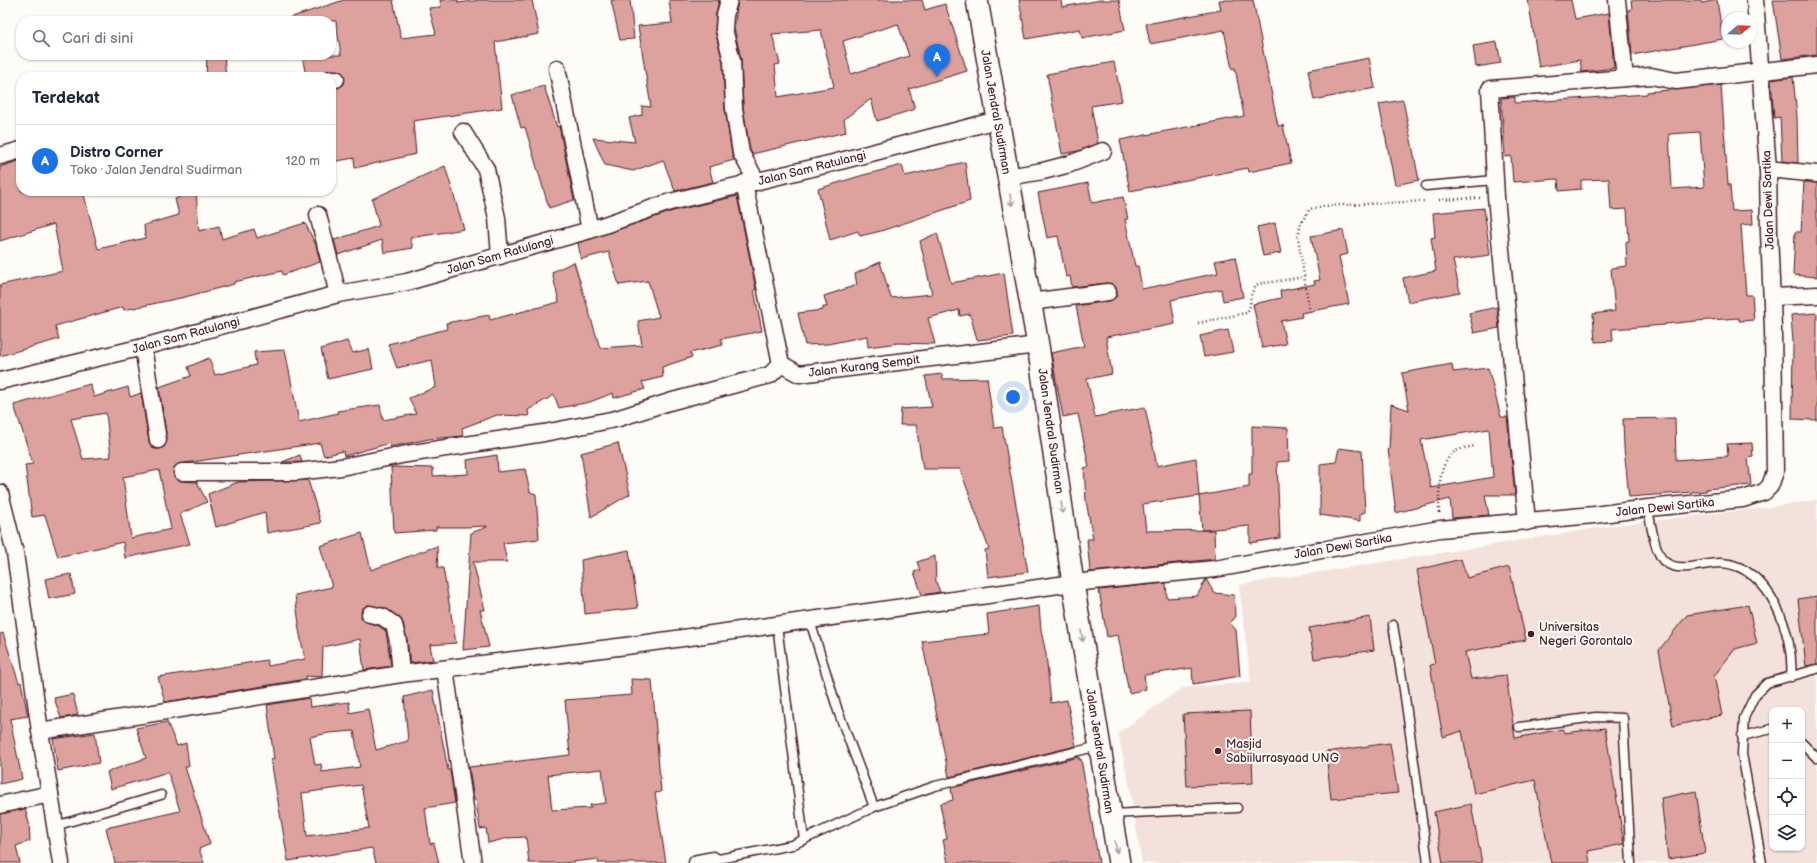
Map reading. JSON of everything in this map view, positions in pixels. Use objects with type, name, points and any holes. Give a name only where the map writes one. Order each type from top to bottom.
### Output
[{"type":"street","points":[[182,472],[296,472],[341,467],[407,454],[544,433],[616,419],[669,402],[770,375],[781,364],[750,183],[741,153],[734,108],[732,61],[724,29],[725,15],[729,0]]},
{"type":"street","name":"Jalan Jendral Sudirman","points":[[977,0],[1007,177],[1038,345],[1073,583],[1119,863]]},
{"type":"street","points":[[1617,0],[1625,78]]},
{"type":"street","name":"Jalan Dewi Sartika","points":[[40,731],[401,674],[810,621],[1073,583],[1215,569],[1440,529],[1527,522],[1743,499],[1764,492],[1770,486],[1776,472],[1768,169],[1756,0]]},
{"type":"street","points":[[1527,522],[1496,197],[1490,89],[1594,82],[1651,76],[1676,81],[1761,70],[1817,65]]},
{"type":"street","points":[[557,68],[590,230]]},
{"type":"street","name":"Jalan Sam Ratulangi","points":[[0,381],[143,347],[338,294],[408,282],[590,230],[670,202],[997,120]]},
{"type":"street","points":[[464,132],[486,169],[497,218],[500,256]]},
{"type":"street","points":[[0,156],[16,151]]},
{"type":"street","points":[[1007,177],[1043,171],[1070,164],[1103,151]]},
{"type":"street","points":[[1768,169],[1817,174]]},
{"type":"street","points":[[318,215],[338,294]]},
{"type":"street","points":[[1030,302],[1108,292]]},
{"type":"street","points":[[1772,297],[1817,294]]},
{"type":"street","name":"Jalan Kurang Sempit","points":[[781,364],[799,374],[1038,345]]},
{"type":"street","points":[[143,347],[158,440]]},
{"type":"street","points":[[0,493],[15,553],[40,731],[61,863]]},
{"type":"street","points":[[370,614],[383,617],[394,625],[398,640],[401,674]]},
{"type":"street","points":[[445,669],[473,863]]},
{"type":"street","points":[[0,805],[50,794]]},
{"type":"lane","points":[[1426,186],[1495,180]]},
{"type":"lane","points":[[1648,508],[1657,549],[1664,562],[1674,566],[1689,567],[1722,563],[1736,566],[1754,576],[1775,602],[1786,629],[1792,656],[1791,677]]},
{"type":"lane","points":[[810,621],[838,710],[874,807]]},
{"type":"lane","points":[[777,625],[804,840]]},
{"type":"lane","points":[[1393,625],[1404,690],[1428,863]]},
{"type":"lane","points":[[1762,863],[1742,754],[1744,718],[1755,694],[1767,683],[1817,669]]},
{"type":"lane","points":[[1519,727],[1596,717],[1623,718],[1630,863]]},
{"type":"lane","points":[[1742,736],[1769,730]]},
{"type":"lane","points":[[705,862],[772,850],[804,840],[874,807],[935,786],[1100,746]]},
{"type":"lane","points":[[1805,746],[1817,758]]},
{"type":"lane","points":[[56,826],[161,795]]},
{"type":"lane","points":[[1110,814],[1237,808]]},
{"type":"path","points":[[1309,308],[1298,237],[1299,228],[1304,216],[1315,206],[1496,197]]},
{"type":"path","points":[[1198,323],[1246,313],[1250,308],[1250,293],[1258,284],[1304,276]]},
{"type":"path","points":[[1440,529],[1440,484],[1442,470],[1448,458],[1456,451],[1475,446]]},
{"type":"shaded area","name":"Universitas Negeri Gorontalo","points":[[1817,500],[1817,863],[1142,863],[1130,788],[1118,733],[1182,688],[1251,682],[1239,585],[1617,525]]},
{"type":"building","points":[[344,0],[393,0],[401,38],[436,34],[429,8],[441,7],[440,0],[458,0],[458,3],[481,0],[532,0],[539,34],[495,42],[502,108],[413,121],[416,154],[355,168],[354,158],[336,161],[336,87],[344,84],[344,75],[340,71],[331,70],[325,72],[305,72],[303,60],[336,60],[336,55],[341,55],[336,16],[295,16]]},
{"type":"building","points":[[611,0],[630,0],[634,39],[620,40]]},
{"type":"building","points":[[669,0],[719,0],[715,31],[723,62],[725,109],[734,160],[709,167],[713,182],[675,191],[663,160],[633,171],[605,165],[593,138],[635,142],[629,118],[642,115],[642,106],[651,107],[638,26],[672,23]]},
{"type":"building","points":[[738,0],[922,0],[925,10],[945,4],[967,71],[909,89],[915,109],[877,121],[871,99],[844,119],[846,132],[752,154],[750,150],[743,107],[741,59],[734,28]],"holes":[[[898,24],[909,56],[851,74],[843,41]],[[821,30],[834,87],[778,97],[775,65],[780,64],[772,34]]]},
{"type":"building","points":[[1019,0],[1061,0],[1062,7],[1101,0],[1119,0],[1125,30],[1082,38],[1080,29],[1026,39]]},
{"type":"building","points":[[1219,0],[1253,0],[1278,126],[1283,125],[1291,163],[1249,172],[1248,168],[1130,191],[1120,140],[1244,116],[1235,68],[1232,69],[1224,30],[1150,44],[1146,24],[1221,10]]},
{"type":"building","points":[[1528,0],[1571,0],[1575,19],[1609,13],[1614,68],[1582,72],[1580,60],[1539,67]]},
{"type":"building","points":[[1631,0],[1701,0],[1702,3],[1717,0],[1721,26],[1721,39],[1632,55],[1628,10],[1632,9]]},
{"type":"building","points":[[1773,0],[1817,0],[1817,55],[1782,59]]},
{"type":"building","points":[[1497,42],[1501,63],[1476,67],[1473,46]]},
{"type":"building","points":[[1369,58],[1375,88],[1314,100],[1308,70]]},
{"type":"building","points":[[207,60],[224,60],[226,72],[206,72]]},
{"type":"building","points":[[1114,62],[1122,101],[1091,106],[1098,143],[1078,151],[1062,154],[1047,74]]},
{"type":"building","points":[[1793,77],[1797,116],[1798,163],[1782,161],[1780,117],[1774,118],[1771,80]]},
{"type":"building","points":[[1721,85],[1728,185],[1730,185],[1732,211],[1752,210],[1753,224],[1741,225],[1746,295],[1752,295],[1754,320],[1739,321],[1739,318],[1612,329],[1613,341],[1595,342],[1593,314],[1615,311],[1611,268],[1627,266],[1626,242],[1629,241],[1627,209],[1611,210],[1609,179],[1581,180],[1581,189],[1559,191],[1558,179],[1513,182],[1511,156],[1505,157],[1501,98],[1515,97],[1515,103],[1647,94],[1647,92]],"holes":[[[1700,132],[1704,187],[1672,189],[1669,134]]]},
{"type":"building","points":[[544,86],[557,127],[559,126],[574,200],[549,208],[525,127],[521,128],[512,95]]},
{"type":"building","points":[[1403,100],[1419,180],[1395,185],[1379,104]]},
{"type":"building","points":[[16,162],[16,196],[84,196],[98,249],[145,238],[144,225],[179,215],[175,199],[180,196],[196,196],[199,231],[219,226],[222,239],[254,229],[257,238],[305,223],[316,245],[320,262],[283,275],[282,271],[234,282],[234,284],[185,297],[124,310],[123,307],[55,326],[59,339],[0,356],[0,285],[63,271],[54,224],[0,241],[0,167]]},
{"type":"building","points":[[965,162],[970,201],[881,231],[860,236],[858,231],[830,240],[818,189],[902,165],[905,176]]},
{"type":"building","points":[[445,166],[464,229],[410,238],[413,248],[384,253],[382,240],[338,255],[334,240],[379,226],[372,199]]},
{"type":"building","points":[[1804,182],[1817,183],[1817,277],[1793,275],[1795,232],[1801,232]]},
{"type":"building","points":[[1088,183],[1092,203],[1123,197],[1128,219],[1125,219],[1135,266],[1138,266],[1142,289],[1218,273],[1215,261],[1235,257],[1243,297],[1223,301],[1221,289],[1171,300],[1175,324],[1106,337],[1112,374],[1087,379],[1095,417],[1145,407],[1157,466],[1196,458],[1199,496],[1143,504],[1146,531],[1214,530],[1215,559],[1090,572],[1087,539],[1093,539],[1086,501],[1084,468],[1089,467],[1078,414],[1063,417],[1051,353],[1084,346],[1076,306],[1110,301],[1117,296],[1117,290],[1115,286],[1107,283],[1072,287],[1070,276],[1066,277],[1058,236],[1047,238],[1038,193]]},
{"type":"building","points":[[737,196],[756,289],[754,290],[762,331],[721,339],[723,345],[690,353],[692,357],[662,367],[663,377],[642,382],[645,389],[614,398],[613,393],[590,402],[559,408],[554,395],[528,410],[529,416],[497,415],[462,428],[463,436],[429,439],[390,447],[390,443],[344,456],[343,451],[324,456],[320,443],[178,464],[174,468],[174,477],[182,481],[197,482],[207,502],[180,514],[190,544],[125,558],[123,542],[58,557],[45,515],[32,517],[25,465],[33,464],[14,405],[90,384],[94,397],[128,387],[130,397],[141,393],[149,442],[154,449],[160,449],[164,447],[167,439],[159,387],[191,376],[188,367],[209,358],[215,375],[256,365],[254,352],[285,350],[299,422],[338,413],[337,411],[380,405],[383,420],[416,414],[409,398],[436,387],[432,360],[397,368],[388,344],[447,329],[446,323],[489,315],[490,320],[559,302],[552,272],[574,262],[600,348],[642,345],[638,321],[659,317],[648,281],[619,285],[609,252],[581,259],[578,243],[673,211]],"holes":[[[106,413],[111,457],[83,459],[71,419]],[[159,470],[171,529],[131,538],[123,477]]]},
{"type":"building","points":[[1484,208],[1490,255],[1453,260],[1460,292],[1408,302],[1403,278],[1436,271],[1431,238],[1435,237],[1433,213]]},
{"type":"building","points":[[1275,223],[1281,253],[1263,256],[1257,227]]},
{"type":"building","points":[[1343,230],[1348,254],[1339,256],[1349,304],[1301,313],[1302,317],[1281,321],[1286,344],[1262,348],[1253,304],[1281,298],[1280,291],[1315,284],[1314,281],[1320,280],[1311,236]]},
{"type":"building","points":[[937,233],[951,283],[1004,273],[1013,336],[977,340],[970,314],[960,316],[959,310],[928,318],[935,344],[898,343],[868,347],[867,336],[828,344],[805,345],[798,313],[823,310],[823,307],[827,307],[824,296],[857,285],[855,274],[880,262],[891,298],[932,294],[920,241]]},
{"type":"building","points":[[1497,307],[1499,328],[1474,333],[1469,313]]},
{"type":"building","points":[[1817,313],[1817,420],[1792,419],[1793,343],[1791,315]]},
{"type":"building","points":[[1228,330],[1233,352],[1204,357],[1200,336]]},
{"type":"building","points":[[347,341],[353,353],[369,349],[373,369],[328,379],[321,349]]},
{"type":"building","points":[[1452,364],[1453,372],[1488,368],[1501,417],[1507,417],[1515,495],[1485,495],[1489,515],[1452,518],[1450,499],[1396,513],[1388,449],[1389,450],[1391,404],[1409,410],[1402,373]],"holes":[[[1489,429],[1493,477],[1431,488],[1421,440]]]},
{"type":"building","points":[[942,374],[943,379],[987,378],[994,428],[1002,427],[1028,572],[988,577],[985,550],[989,549],[960,469],[923,469],[916,425],[900,425],[901,409],[932,407],[925,376]]},
{"type":"building","points":[[1675,418],[1676,460],[1728,456],[1727,444],[1752,443],[1753,457],[1748,458],[1751,485],[1706,489],[1706,491],[1629,497],[1624,448],[1623,419]]},
{"type":"building","points":[[1252,426],[1288,428],[1289,461],[1277,462],[1280,538],[1250,543],[1250,526],[1202,530],[1199,496],[1249,487],[1249,474],[1252,474]]},
{"type":"building","points":[[618,443],[630,494],[591,517],[581,453]]},
{"type":"building","points":[[1339,448],[1362,451],[1365,512],[1360,514],[1360,521],[1320,515],[1320,464],[1336,462]]},
{"type":"building","points":[[300,455],[302,462],[282,462]]},
{"type":"building","points":[[497,455],[498,472],[525,469],[530,492],[536,494],[539,539],[503,543],[507,562],[473,562],[485,610],[480,610],[489,647],[463,650],[471,533],[487,526],[436,527],[436,530],[394,533],[391,467],[433,468],[433,476],[468,474],[467,460]]},
{"type":"building","points":[[308,480],[321,523],[267,533],[265,512],[216,527],[208,494],[238,482]]},
{"type":"building","points":[[362,533],[371,570],[437,546],[438,568],[443,568],[456,643],[430,645],[433,660],[410,663],[407,639],[403,623],[400,618],[385,608],[368,605],[363,608],[361,617],[364,621],[379,626],[386,631],[391,666],[364,670],[360,639],[323,647],[322,677],[306,676],[306,679],[165,702],[158,677],[267,660],[268,666],[305,659],[298,625],[295,595],[332,587],[320,546]]},
{"type":"building","points":[[629,550],[638,608],[585,614],[581,560]]},
{"type":"building","points":[[935,556],[936,582],[940,592],[922,595],[914,572],[920,570],[917,562]]},
{"type":"building","points":[[1461,559],[1467,578],[1509,567],[1526,640],[1465,652],[1471,679],[1506,675],[1515,738],[1563,729],[1564,733],[1605,728],[1624,844],[1588,851],[1590,863],[1551,863],[1535,780],[1474,794],[1462,731],[1443,737],[1430,665],[1435,664],[1417,570]]},
{"type":"building","points":[[71,574],[75,594],[49,599],[45,579]]},
{"type":"building","points":[[1206,579],[1214,593],[1234,595],[1235,618],[1230,623],[1236,630],[1240,676],[1193,684],[1192,668],[1144,675],[1146,689],[1129,693],[1118,635],[1107,637],[1099,590],[1166,583],[1167,598],[1197,596]]},
{"type":"building","points":[[1817,596],[1817,664],[1806,666],[1798,599]]},
{"type":"building","points":[[1748,605],[1757,643],[1735,649],[1714,676],[1722,715],[1673,726],[1659,650],[1687,615]]},
{"type":"building","points":[[1039,606],[1051,703],[1067,700],[1076,746],[949,777],[922,641],[989,634],[987,614]]},
{"type":"building","points":[[1370,617],[1374,650],[1314,659],[1309,628]]},
{"type":"building","points":[[3,633],[19,683],[21,682],[28,716],[10,719],[22,779],[0,784],[0,634]]},
{"type":"building","points":[[631,679],[652,680],[661,792],[655,793],[666,863],[598,863],[598,859],[563,863],[529,863],[526,837],[508,838],[488,843],[486,828],[480,829],[469,767],[570,755],[565,700],[632,695]],"holes":[[[602,769],[606,803],[590,805],[591,808],[552,810],[548,775]]]},
{"type":"building","points":[[433,690],[448,770],[450,770],[455,803],[425,808],[430,844],[434,843],[439,863],[376,863],[372,848],[288,861],[271,760],[274,759],[267,705],[309,698],[310,707],[349,702],[350,713],[368,709],[376,750],[408,741],[404,697]],"holes":[[[354,731],[360,767],[322,772],[321,764],[315,765],[310,737],[329,733]],[[361,785],[369,828],[307,836],[302,793]]]},
{"type":"building","points":[[73,694],[78,715],[61,718],[54,698]]},
{"type":"building","name":"Masjid Sabiilurrasyaad UNG","points":[[1250,711],[1253,783],[1187,786],[1183,714]]},
{"type":"building","points":[[167,722],[177,746],[186,743],[189,766],[185,767],[210,844],[199,849],[204,863],[115,863],[106,828],[180,811],[168,772],[111,789],[107,772],[146,758],[136,728]]},
{"type":"building","points":[[95,733],[99,763],[58,771],[53,739]]},
{"type":"building","points":[[1390,743],[1398,793],[1331,799],[1326,752]]},
{"type":"building","points":[[1079,757],[1079,760],[1081,759],[1099,863],[948,863],[943,840],[947,839],[940,804],[953,800],[951,788]]},
{"type":"building","points":[[1696,791],[1705,853],[1668,859],[1661,798]]},
{"type":"building","points":[[1471,804],[1482,863],[1443,863],[1434,812]]},
{"type":"building","points":[[25,809],[29,823],[30,841],[16,846],[20,863],[0,863],[0,814]]},
{"type":"place","name":"Distro Corner","points":[[937,77]]},
{"type":"place","name":"Universitas Negeri Gorontalo","points":[[1531,634]]},
{"type":"place","name":"Masjid Sabiilurrasyaad UNG","points":[[1218,751]]}]
